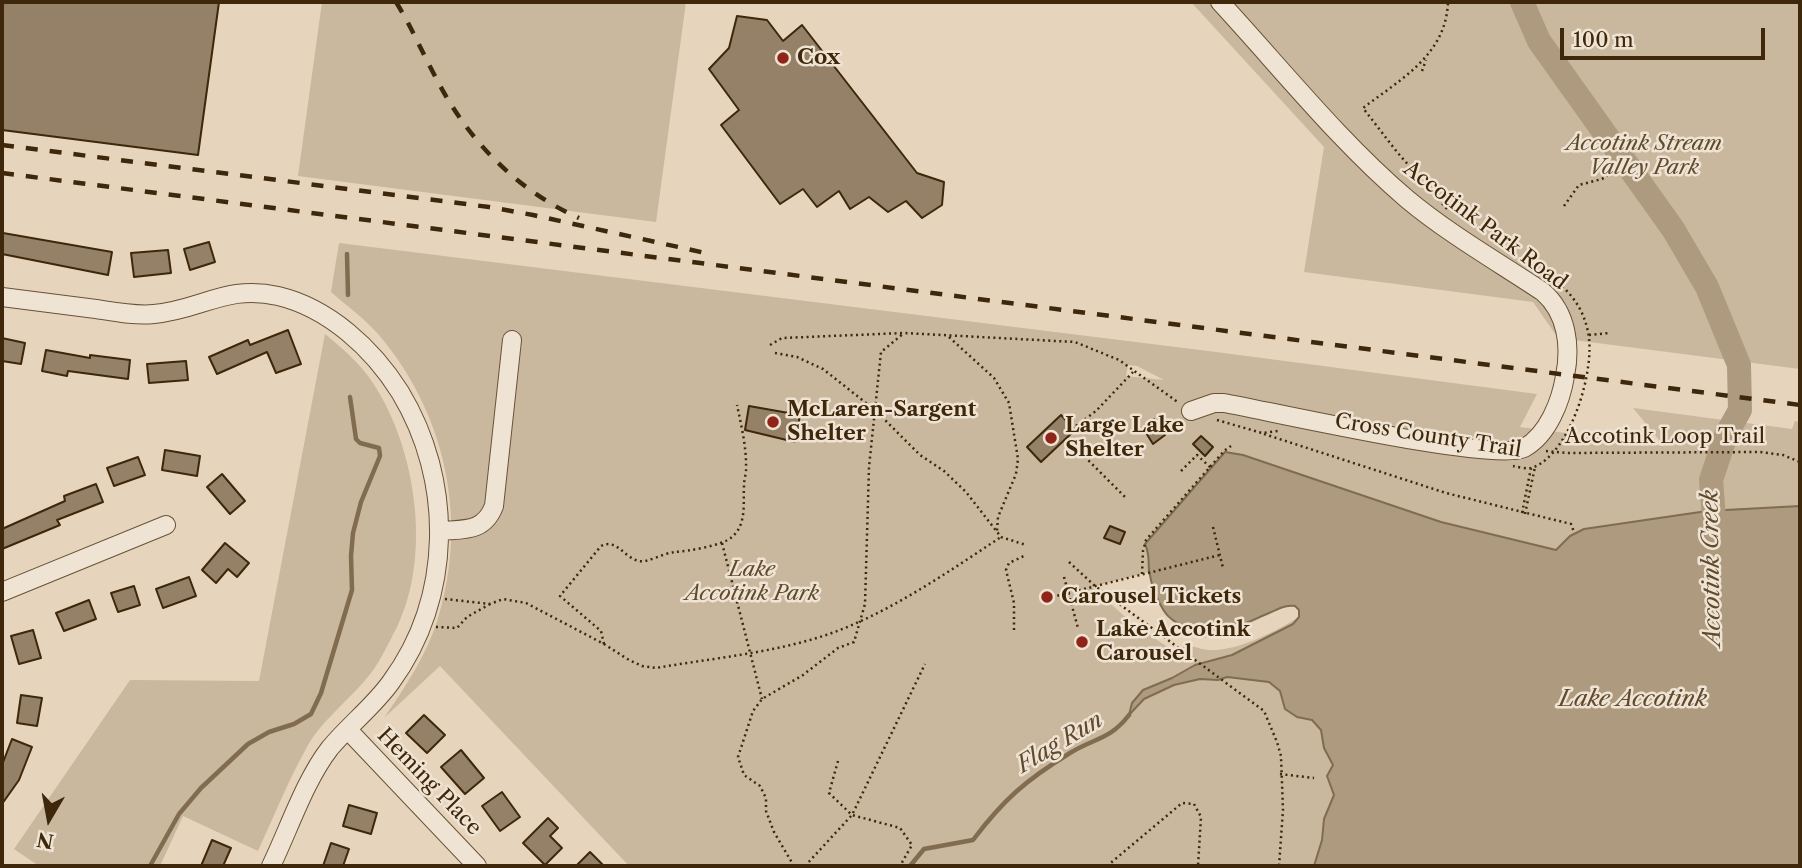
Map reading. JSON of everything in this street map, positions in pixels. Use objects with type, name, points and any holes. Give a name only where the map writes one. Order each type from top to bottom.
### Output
[{"type":"street","name":"Accotink Park Road","points":[[1220,2],[1389,182],[1450,232],[1554,302],[1565,330],[1567,370],[1553,415],[1531,443]]},
{"type":"street","points":[[2,297],[154,314],[185,308],[220,296],[254,293],[276,295],[313,308],[330,318],[364,347],[382,367],[408,405],[426,445],[437,489],[441,531],[431,596],[412,648],[392,681],[331,748],[316,771],[271,866]]},
{"type":"street","points":[[441,531],[472,528],[490,517],[494,506],[512,341]]},
{"type":"street","points":[[1191,411],[1214,403],[1224,403],[1497,452],[1523,449],[1531,443]]},
{"type":"street","points":[[2,592],[166,525]]},
{"type":"street","name":"Heming Place","points":[[348,730],[477,866]]},
{"type":"path","points":[[1422,71],[1442,31],[1448,2]]},
{"type":"path","points":[[1426,60],[1363,108],[1397,152],[1450,212]]},
{"type":"path","points":[[1564,206],[1579,185],[1602,179],[1609,174]]},
{"type":"path","name":"Cross County Trail","points":[[1504,465],[1533,468],[1553,452],[1573,423],[1580,403],[1586,374],[1589,335],[1583,313],[1567,291],[1552,278]]},
{"type":"path","points":[[794,866],[774,832],[766,811],[766,798],[760,786],[744,775],[738,757],[752,712],[762,698],[803,675],[838,648],[854,642],[865,604],[869,467],[881,352],[904,333]]},
{"type":"path","points":[[770,345],[782,338],[904,333],[1075,342],[1119,360],[1191,411]]},
{"type":"path","points":[[1589,335],[1609,333]]},
{"type":"path","points":[[948,337],[994,378],[1009,403],[1018,459],[1016,474],[998,517],[997,531]]},
{"type":"path","points":[[775,353],[797,358],[823,369],[875,410],[920,455],[944,471],[966,492],[1001,537],[1026,545]]},
{"type":"path","points":[[1076,426],[1096,411],[1133,372]]},
{"type":"path","points":[[604,644],[601,631],[560,596],[601,546],[614,544],[636,561],[645,561],[663,553],[722,542],[732,537],[741,524],[745,507],[747,465],[737,405]]},
{"type":"path","points":[[1216,420],[1446,493],[1571,524],[1574,533]]},
{"type":"path","points":[[1262,433],[1287,430]]},
{"type":"path","points":[[1069,441],[1126,498]]},
{"type":"path","name":"Accotink Loop Trail","points":[[1531,443],[1541,450],[1553,452],[1760,452],[1783,455],[1800,462]]},
{"type":"path","points":[[1142,574],[1146,540],[1231,446]]},
{"type":"path","points":[[1181,471],[1197,455],[1211,468]]},
{"type":"path","points":[[1523,514],[1533,468]]},
{"type":"path","points":[[1213,527],[1223,568]]},
{"type":"path","points":[[422,626],[457,628],[467,617],[503,599],[526,603],[629,660],[656,668],[749,652],[830,634],[934,580],[1001,537]]},
{"type":"path","points":[[722,542],[762,698]]},
{"type":"path","points":[[1014,630],[1014,603],[1006,570],[1009,563],[1026,555]]},
{"type":"path","points":[[1052,597],[1220,555]]},
{"type":"path","points":[[1069,562],[1095,586],[1264,711],[1281,756],[1283,810],[1279,866]]},
{"type":"path","points":[[1064,577],[1078,628]]},
{"type":"path","points":[[431,596],[490,604]]},
{"type":"path","points":[[805,866],[852,816],[925,664]]},
{"type":"path","points":[[838,761],[829,793],[852,816],[900,828],[912,845],[900,866]]},
{"type":"path","points":[[1280,774],[1314,778]]},
{"type":"path","points":[[1107,866],[1182,803],[1194,804],[1201,817],[1198,866]]},
{"type":"green space","points":[[322,2],[686,2],[656,222],[298,176]]},
{"type":"green space","name":"Accotink Stream Valley Park","points":[[1191,2],[1800,2],[1800,369],[1558,338],[1533,302],[1304,272],[1324,147]]},
{"type":"green space","name":"Lake Accotink Park","points":[[339,243],[1537,394],[1520,427],[1664,446],[1633,408],[1792,429],[1795,421],[1800,422],[1800,866],[629,866],[440,666],[384,718],[423,656],[439,615],[451,541],[450,504],[445,468],[435,432],[402,365],[379,335],[331,292]],"holes":[[[1128,365],[1137,366],[1164,380],[1126,376]],[[1149,572],[1165,614],[1202,638],[1229,634],[1284,606],[1295,606],[1299,610],[1299,617],[1270,633],[1227,649],[1209,650],[1186,646],[1172,650],[1132,623],[1092,587]]]},
{"type":"green space","points":[[325,334],[357,363],[373,383],[400,438],[409,470],[416,535],[414,568],[408,599],[385,651],[371,673],[308,745],[258,851],[183,816],[160,866],[39,866],[14,849],[130,680],[259,681]]},
{"type":"water","name":"Lake Accotink","points":[[1225,452],[1243,455],[1441,522],[1556,550],[1570,536],[1584,529],[1707,511],[1800,506],[1800,866],[1314,866],[1322,840],[1324,819],[1334,795],[1327,776],[1333,765],[1324,748],[1321,730],[1312,720],[1297,717],[1285,709],[1280,691],[1269,682],[1227,677],[1174,685],[1144,699],[1129,715],[1132,703],[1143,690],[1195,665],[1232,655],[1293,624],[1299,617],[1299,610],[1295,606],[1288,606],[1229,629],[1197,631],[1171,619],[1157,597],[1145,544]]},
{"type":"building","points":[[2,2],[219,2],[198,155],[2,130]]},
{"type":"building","points":[[737,16],[767,20],[783,41],[802,25],[917,173],[944,182],[942,205],[922,218],[906,201],[888,212],[869,197],[850,209],[839,191],[817,207],[803,189],[780,204],[721,125],[739,110],[709,69],[729,48]]},
{"type":"building","points":[[3,233],[112,252],[108,275],[2,254]]},
{"type":"building","points":[[209,242],[215,262],[190,270],[184,249]]},
{"type":"building","points":[[168,250],[171,273],[134,277],[131,253]]},
{"type":"building","points":[[288,330],[301,364],[276,373],[267,352],[217,374],[209,357],[248,340],[250,345]]},
{"type":"building","points":[[2,338],[25,343],[21,364],[2,361]]},
{"type":"building","points":[[46,350],[90,358],[90,355],[130,360],[128,379],[68,371],[67,376],[42,371]]},
{"type":"building","points":[[186,361],[188,380],[149,383],[147,364]]},
{"type":"building","name":"McLaren-Sargent Shelter","points":[[749,406],[800,415],[795,442],[745,430]]},
{"type":"building","name":"Large Lake Shelter","points":[[1061,415],[1075,430],[1041,462],[1027,447]]},
{"type":"building","points":[[1154,419],[1165,435],[1153,444],[1143,428]]},
{"type":"building","points":[[1201,436],[1213,447],[1205,456],[1193,444]]},
{"type":"building","points":[[165,450],[200,456],[197,476],[162,470]]},
{"type":"building","points":[[138,457],[145,475],[114,486],[107,468]]},
{"type":"building","points":[[222,474],[245,501],[230,514],[207,487]]},
{"type":"building","points":[[96,484],[103,502],[57,520],[60,525],[2,549],[2,529],[65,501],[64,496]]},
{"type":"building","points":[[1110,526],[1125,532],[1120,544],[1104,538]]},
{"type":"building","points":[[225,543],[249,563],[237,577],[228,569],[216,583],[202,570]]},
{"type":"building","points":[[189,577],[196,596],[163,608],[156,589]]},
{"type":"building","points":[[134,586],[140,605],[118,612],[111,593]]},
{"type":"building","points":[[89,600],[96,619],[64,631],[56,613]]},
{"type":"building","points":[[33,630],[41,658],[19,664],[11,636]]},
{"type":"building","points":[[21,695],[42,698],[37,726],[17,723]]},
{"type":"building","points":[[424,715],[445,735],[427,753],[406,733]]},
{"type":"building","points":[[12,739],[32,747],[19,780],[2,804],[2,765]]},
{"type":"building","points":[[461,750],[484,778],[465,794],[441,767]]},
{"type":"building","points":[[502,792],[520,817],[500,831],[482,806]]},
{"type":"building","points":[[349,805],[377,813],[371,834],[343,826]]},
{"type":"building","points":[[548,818],[558,828],[550,836],[562,848],[545,865],[523,843]]},
{"type":"building","points":[[212,840],[231,848],[223,866],[201,866]]},
{"type":"building","points":[[331,843],[349,849],[343,866],[323,866]]},
{"type":"building","points":[[590,852],[604,866],[576,866]]},
{"type":"waterway","name":"Accotink Creek","points":[[1522,2],[1539,41],[1673,229],[1707,287],[1739,365],[1740,410],[1726,435],[1711,480],[1716,542]]},
{"type":"waterway","points":[[347,254],[348,295]]},
{"type":"waterway","points":[[150,866],[179,814],[201,788],[248,744],[311,714],[321,693],[352,590],[353,533],[361,502],[380,456],[379,448],[360,443],[356,439],[350,397]]},
{"type":"waterway","name":"Flag Run","points":[[910,866],[924,849],[973,840],[995,813],[1028,782],[1070,753],[1108,734],[1129,715]]},
{"type":"railway","points":[[396,2],[448,100],[478,142],[534,193],[579,218]]},
{"type":"railway","points":[[2,145],[489,207],[710,254]]},
{"type":"railway","points":[[2,173],[1800,405]]},
{"type":"place","name":"Cox","points":[[783,58]]},
{"type":"place","name":"McLaren-Sargent Shelter","points":[[773,422]]},
{"type":"place","name":"Large Lake Shelter","points":[[1051,438]]},
{"type":"place","name":"Carousel Tickets","points":[[1047,597]]},
{"type":"place","name":"Lake Accotink Carousel","points":[[1082,642]]}]
